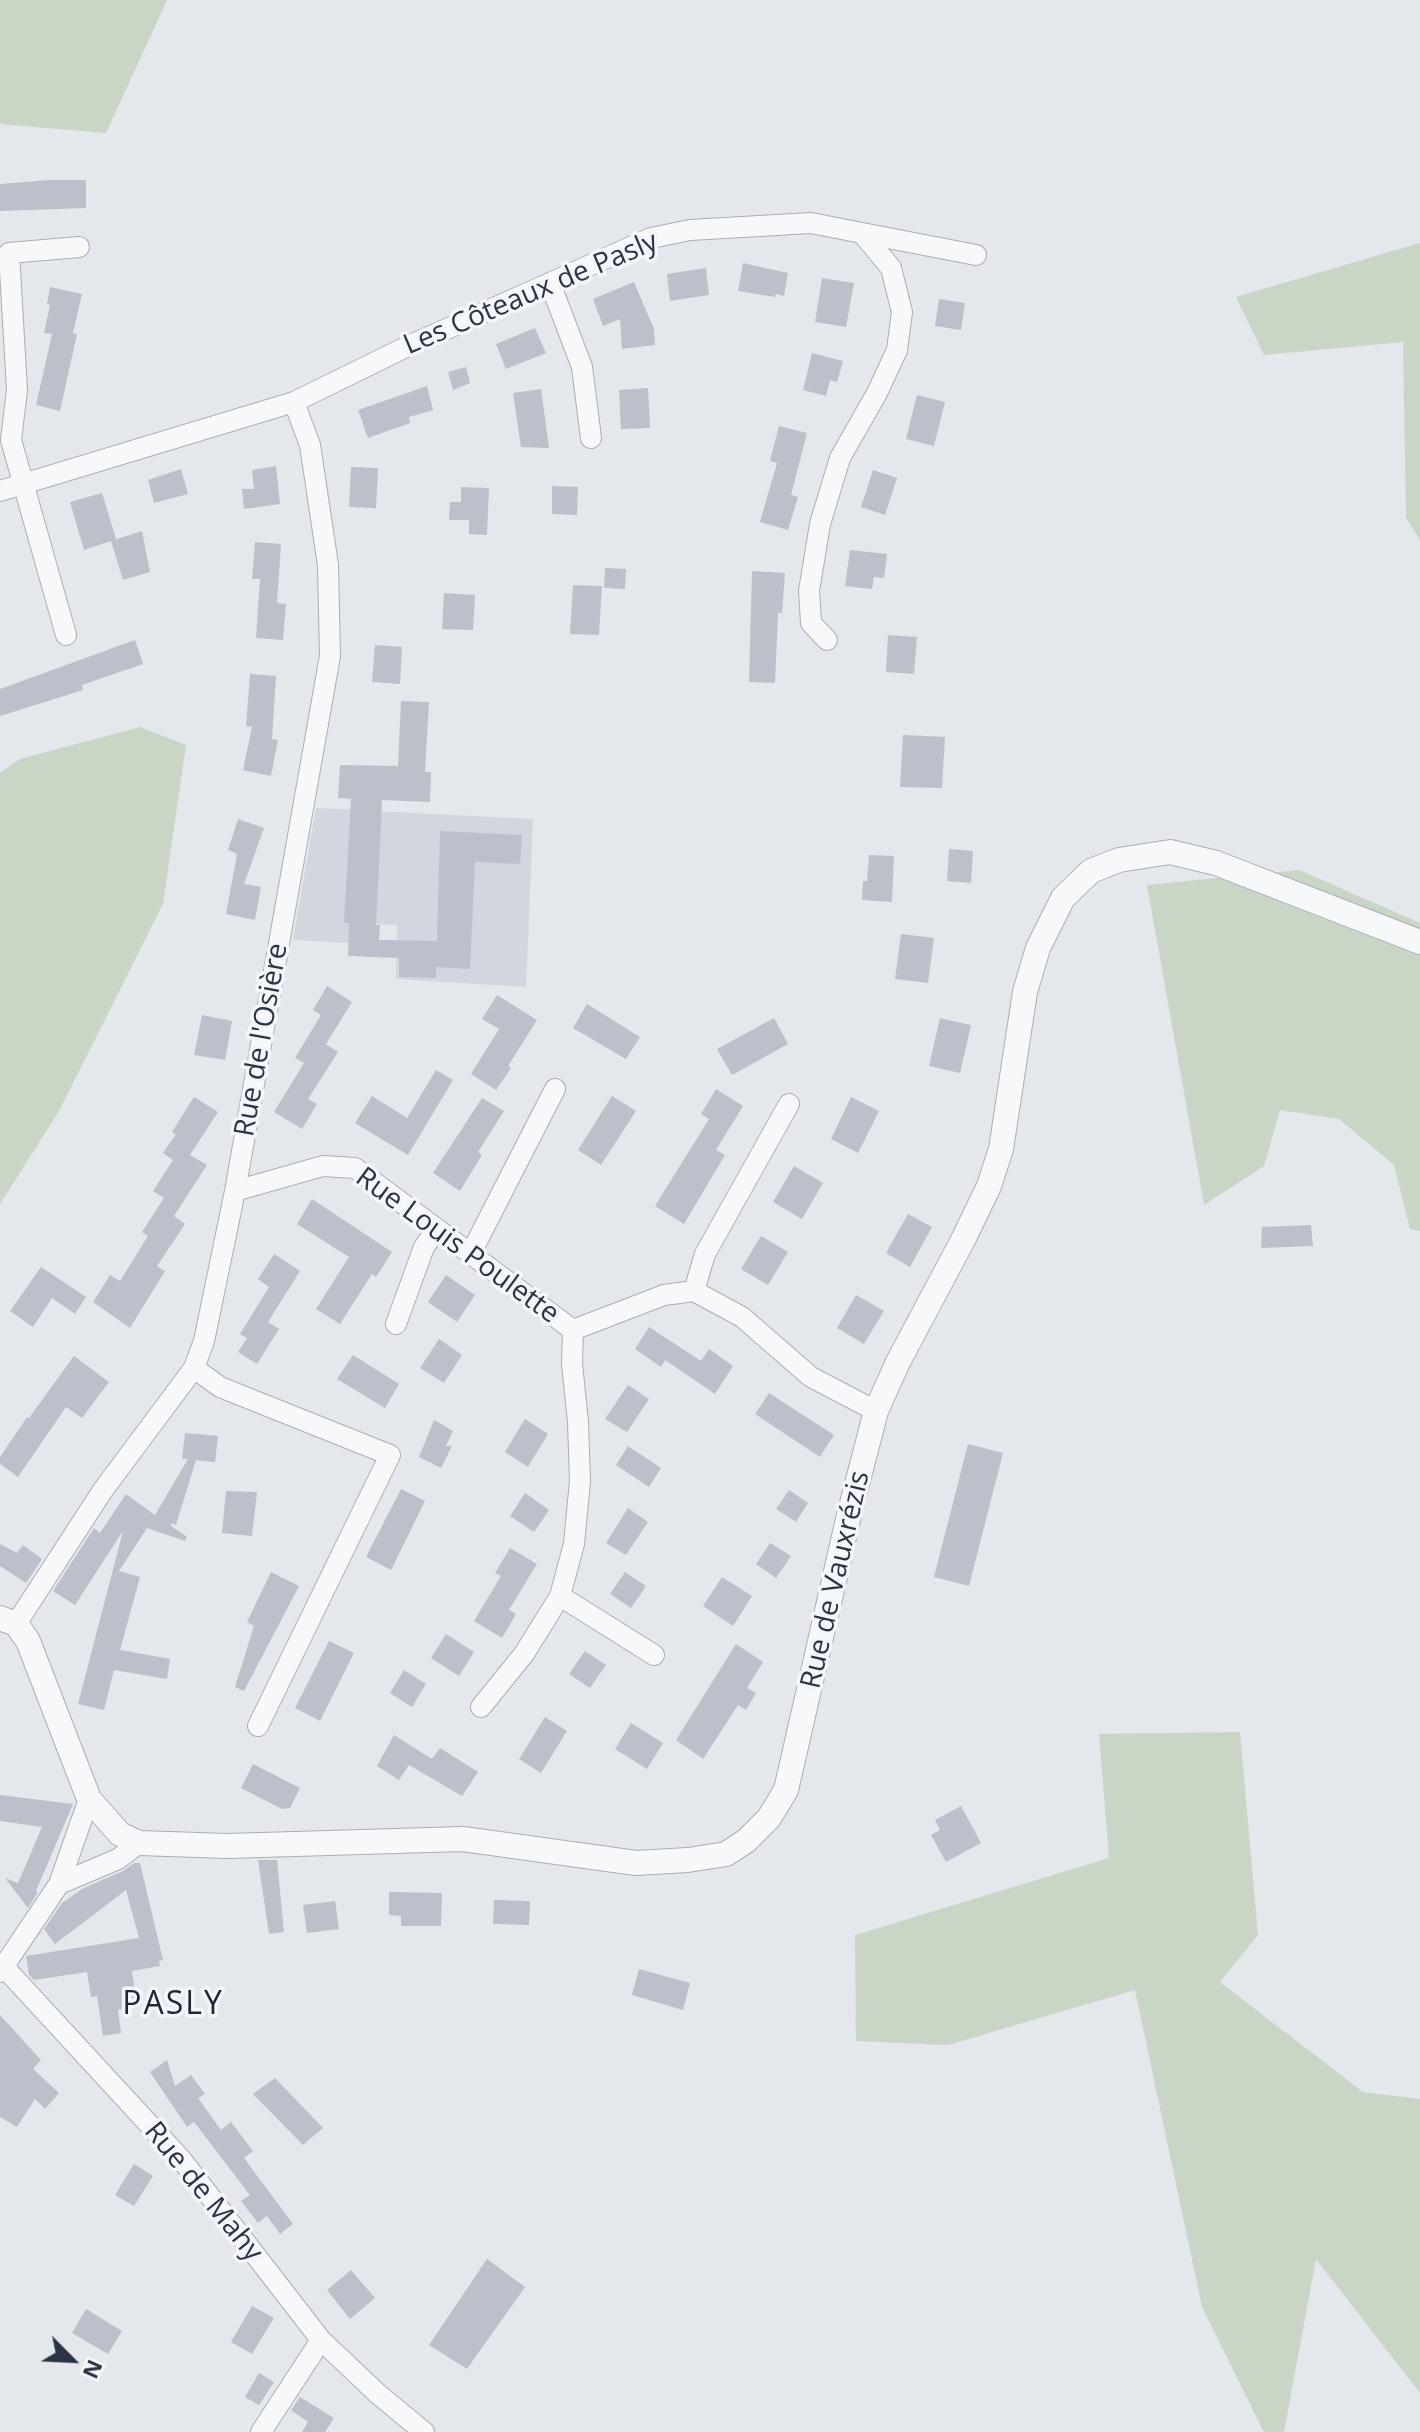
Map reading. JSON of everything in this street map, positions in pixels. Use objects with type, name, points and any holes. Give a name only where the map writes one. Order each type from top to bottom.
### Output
[{"type":"street","name":"Les Côteaux de Pasly","points":[[0,491],[294,402],[404,348],[651,238],[690,230],[811,223],[976,255]]},
{"type":"street","points":[[827,640],[811,623],[809,591],[820,524],[840,458],[897,350],[902,312],[891,268],[862,233]]},
{"type":"street","points":[[66,635],[11,440],[17,390],[9,253],[79,247]]},
{"type":"street","points":[[550,283],[582,367],[591,438]]},
{"type":"street","name":"Rue de l'Osière","points":[[8,1621],[194,1368],[204,1341],[235,1191],[330,656],[328,565],[310,445],[294,402]]},
{"type":"street","name":"Rue de Vauxrézis","points":[[139,1843],[227,1846],[463,1839],[636,1863],[726,1854],[746,1841],[769,1818],[786,1790],[876,1411],[989,1186],[1001,1149],[1025,992],[1038,948],[1063,898],[1091,871],[1119,860],[1170,852],[1216,863],[1420,942]]},
{"type":"street","points":[[471,1253],[555,1089]]},
{"type":"street","points":[[789,1104],[705,1254],[694,1291],[742,1317],[811,1377],[876,1411]]},
{"type":"street","name":"Rue Louis Poulette","points":[[235,1191],[323,1166],[355,1168],[573,1330],[664,1295],[694,1291]]},
{"type":"street","points":[[396,1324],[424,1247],[437,1229]]},
{"type":"street","points":[[481,1707],[524,1654],[560,1596],[574,1544],[580,1481],[572,1364],[573,1330]]},
{"type":"street","points":[[194,1368],[220,1387],[390,1455],[258,1726]]},
{"type":"street","points":[[560,1596],[654,1655]]},
{"type":"street","points":[[8,1621],[28,1641],[89,1799],[120,1834],[139,1843],[118,1859],[59,1884]]},
{"type":"street","points":[[2,1970],[59,1884],[89,1799]]},
{"type":"street","name":"Rue de Mahy","points":[[2,1970],[181,2159],[321,2340],[424,2432]]},
{"type":"street","points":[[261,2432],[321,2340]]},
{"type":"shaded area","points":[[316,808],[533,819],[526,987],[396,979],[397,925],[350,923],[349,943],[293,940]]},
{"type":"green space","points":[[0,0],[167,0],[106,133],[0,124]]},
{"type":"green space","points":[[1420,243],[1420,540],[1406,518],[1403,342],[1264,355],[1236,297]]},
{"type":"green space","points":[[140,727],[186,745],[163,904],[59,1111],[0,1204],[0,773],[20,759]]},
{"type":"green space","points":[[1299,870],[1420,923],[1420,1231],[1410,1229],[1394,1165],[1339,1119],[1280,1110],[1264,1166],[1204,1205],[1147,885]]},
{"type":"green space","points":[[1240,1732],[1258,1935],[1220,1982],[1363,2092],[1420,2099],[1420,2393],[1316,2259],[1284,2432],[1264,2432],[1202,2307],[1135,1990],[948,2045],[856,2041],[855,1935],[1109,1858],[1099,1734]]},
{"type":"building","points":[[86,180],[86,208],[0,211],[0,184]]},
{"type":"building","points":[[743,263],[788,273],[784,296],[738,291]]},
{"type":"building","points":[[706,268],[709,295],[670,301],[667,274]]},
{"type":"building","points":[[822,278],[854,283],[846,327],[815,322]]},
{"type":"building","points":[[634,282],[654,329],[655,345],[622,349],[620,319],[603,326],[593,299]]},
{"type":"building","points":[[50,287],[82,294],[73,333],[77,334],[60,411],[36,405],[52,334],[44,333]]},
{"type":"building","points":[[939,299],[965,303],[961,330],[935,326]]},
{"type":"building","points":[[535,328],[546,353],[506,369],[496,344]]},
{"type":"building","points":[[812,353],[843,361],[837,382],[830,380],[826,396],[803,390]]},
{"type":"building","points":[[466,367],[470,383],[453,390],[448,372]]},
{"type":"building","points":[[427,386],[433,410],[409,417],[410,423],[368,438],[358,410]]},
{"type":"building","points":[[648,388],[650,428],[621,429],[619,390]]},
{"type":"building","points":[[541,389],[549,448],[521,447],[513,393]]},
{"type":"building","points":[[917,395],[945,402],[934,446],[906,439]]},
{"type":"building","points":[[779,426],[807,433],[791,495],[798,497],[788,530],[760,522],[777,463],[770,461]]},
{"type":"building","points":[[276,466],[280,504],[244,509],[242,489],[254,489],[252,470]]},
{"type":"building","points":[[351,467],[378,468],[376,508],[349,507]]},
{"type":"building","points":[[181,469],[188,494],[154,503],[148,480]]},
{"type":"building","points":[[873,470],[897,478],[885,515],[861,507]]},
{"type":"building","points":[[552,486],[578,487],[577,515],[552,514]]},
{"type":"building","points":[[461,487],[489,488],[487,535],[469,534],[469,520],[449,520],[450,502],[461,502]]},
{"type":"building","points":[[102,493],[116,539],[84,550],[70,502]]},
{"type":"building","points":[[142,531],[150,572],[123,580],[111,541]]},
{"type":"building","points":[[255,542],[281,544],[277,603],[286,604],[283,640],[256,638],[260,579],[252,579]]},
{"type":"building","points":[[850,550],[887,554],[884,578],[874,577],[872,589],[845,586]]},
{"type":"building","points":[[605,568],[626,569],[625,589],[604,588]]},
{"type":"building","points":[[752,571],[785,573],[782,613],[778,613],[775,683],[749,682]]},
{"type":"building","points":[[573,585],[602,586],[599,635],[570,634]]},
{"type":"building","points":[[444,593],[475,595],[473,630],[442,629]]},
{"type":"building","points":[[888,635],[917,637],[914,674],[886,672]]},
{"type":"building","points":[[135,640],[143,664],[82,685],[83,690],[0,716],[0,689]]},
{"type":"building","points":[[375,645],[402,647],[400,684],[372,682]]},
{"type":"building","points":[[250,674],[276,676],[272,739],[278,740],[271,776],[243,770],[252,727],[246,726]]},
{"type":"building","points":[[401,701],[429,702],[425,772],[431,772],[430,802],[382,800],[376,925],[380,925],[379,940],[437,941],[440,831],[522,835],[520,864],[475,862],[470,969],[436,967],[436,978],[399,977],[399,958],[348,956],[349,923],[344,923],[351,799],[338,798],[340,765],[398,766]]},
{"type":"building","points":[[903,735],[945,737],[942,788],[900,787]]},
{"type":"building","points":[[238,819],[264,828],[244,884],[261,887],[255,920],[226,914],[237,854],[228,850]]},
{"type":"building","points":[[949,849],[973,851],[971,883],[947,881]]},
{"type":"building","points":[[869,855],[894,856],[892,902],[862,900]]},
{"type":"building","points":[[901,934],[934,938],[928,983],[895,979]]},
{"type":"building","points":[[327,986],[352,1002],[326,1044],[338,1052],[308,1099],[317,1104],[302,1129],[274,1112],[304,1063],[295,1058],[321,1015],[313,1010]]},
{"type":"building","points":[[497,995],[537,1020],[496,1090],[471,1074],[499,1029],[482,1019]]},
{"type":"building","points":[[587,1004],[640,1037],[626,1059],[573,1028]]},
{"type":"building","points":[[202,1015],[232,1021],[225,1060],[194,1055]]},
{"type":"building","points":[[774,1018],[788,1044],[732,1075],[717,1049]]},
{"type":"building","points":[[940,1018],[971,1025],[960,1073],[929,1066]]},
{"type":"building","points":[[436,1070],[453,1080],[408,1155],[355,1123],[372,1096],[407,1118]]},
{"type":"building","points":[[716,1089],[743,1106],[716,1150],[725,1155],[684,1224],[655,1206],[709,1119],[701,1114]]},
{"type":"building","points":[[612,1096],[636,1111],[601,1165],[578,1150]]},
{"type":"building","points":[[194,1097],[218,1112],[190,1155],[207,1165],[174,1216],[185,1224],[157,1266],[165,1271],[130,1328],[93,1302],[110,1275],[120,1281],[148,1236],[142,1232],[164,1198],[153,1191],[173,1160],[163,1153]]},
{"type":"building","points":[[851,1097],[879,1111],[858,1153],[831,1139]]},
{"type":"building","points":[[482,1098],[504,1111],[478,1152],[482,1155],[460,1191],[433,1173]]},
{"type":"building","points":[[794,1166],[823,1183],[802,1219],[773,1202]]},
{"type":"building","points":[[312,1199],[392,1252],[376,1277],[372,1274],[340,1324],[316,1309],[349,1257],[297,1224]]},
{"type":"building","points":[[908,1214],[932,1227],[910,1267],[886,1253]]},
{"type":"building","points":[[1311,1225],[1313,1246],[1261,1248],[1262,1227]]},
{"type":"building","points":[[761,1236],[788,1252],[768,1285],[741,1269]]},
{"type":"building","points":[[274,1254],[300,1271],[268,1322],[279,1329],[257,1364],[238,1352],[247,1338],[240,1334],[269,1287],[258,1279]]},
{"type":"building","points":[[41,1267],[86,1297],[75,1314],[52,1298],[33,1327],[10,1311]]},
{"type":"building","points":[[446,1275],[475,1295],[457,1322],[428,1302]]},
{"type":"building","points":[[856,1295],[884,1311],[864,1344],[837,1328]]},
{"type":"building","points":[[649,1327],[701,1361],[709,1349],[733,1366],[715,1394],[665,1360],[661,1367],[635,1349]]},
{"type":"building","points":[[439,1339],[462,1355],[444,1383],[420,1368]]},
{"type":"building","points":[[353,1355],[399,1384],[385,1408],[337,1379]]},
{"type":"building","points":[[74,1356],[109,1382],[82,1418],[66,1407],[18,1477],[0,1464],[0,1457]]},
{"type":"building","points":[[628,1385],[649,1399],[627,1432],[605,1419]]},
{"type":"building","points":[[769,1393],[834,1435],[820,1457],[755,1414]]},
{"type":"building","points":[[525,1419],[548,1434],[528,1467],[505,1452]]},
{"type":"building","points":[[434,1420],[453,1431],[446,1446],[452,1446],[441,1468],[419,1457]]},
{"type":"building","points":[[185,1433],[218,1436],[215,1462],[196,1460],[176,1525],[172,1523],[171,1526],[187,1537],[185,1541],[147,1528],[119,1571],[140,1577],[120,1650],[170,1659],[167,1679],[114,1670],[104,1710],[78,1704],[123,1531],[75,1605],[53,1591],[94,1528],[100,1533],[126,1494],[155,1515],[188,1459],[182,1459]]},
{"type":"building","points":[[968,1444],[1003,1453],[969,1586],[934,1577]]},
{"type":"building","points":[[628,1446],[661,1468],[649,1487],[616,1465]]},
{"type":"building","points":[[401,1489],[425,1501],[391,1570],[366,1557]]},
{"type":"building","points":[[789,1490],[808,1503],[796,1522],[776,1509]]},
{"type":"building","points":[[226,1491],[257,1492],[252,1536],[222,1533]]},
{"type":"building","points":[[525,1493],[549,1510],[534,1532],[510,1516]]},
{"type":"building","points":[[628,1508],[648,1522],[626,1555],[606,1543]]},
{"type":"building","points":[[770,1543],[791,1556],[776,1578],[756,1564]]},
{"type":"building","points":[[0,1544],[17,1553],[23,1545],[42,1559],[26,1583],[0,1566]]},
{"type":"building","points":[[510,1548],[537,1564],[509,1610],[516,1614],[502,1638],[474,1621],[501,1576],[495,1573]]},
{"type":"building","points":[[271,1572],[299,1586],[244,1691],[235,1687],[254,1626],[247,1622]]},
{"type":"building","points":[[625,1572],[646,1586],[631,1608],[610,1594]]},
{"type":"building","points":[[722,1577],[752,1596],[733,1626],[703,1606]]},
{"type":"building","points":[[446,1634],[474,1652],[459,1676],[431,1658]]},
{"type":"building","points":[[329,1641],[354,1653],[320,1721],[295,1708]]},
{"type":"building","points":[[736,1644],[763,1662],[747,1688],[756,1693],[746,1710],[738,1705],[703,1759],[676,1740]]},
{"type":"building","points":[[585,1651],[606,1665],[590,1688],[569,1674]]},
{"type":"building","points":[[404,1670],[426,1684],[412,1707],[390,1693]]},
{"type":"building","points":[[545,1717],[567,1731],[541,1773],[519,1759]]},
{"type":"building","points":[[631,1723],[663,1743],[647,1769],[615,1749]]},
{"type":"building","points":[[394,1735],[432,1759],[440,1748],[478,1772],[462,1796],[409,1765],[399,1780],[377,1766]]},
{"type":"building","points":[[253,1764],[300,1788],[290,1808],[282,1809],[241,1788]]},
{"type":"building","points":[[0,1795],[73,1804],[36,1891],[28,1888],[38,1892],[28,1908],[5,1878],[18,1883],[42,1827],[0,1821]]},
{"type":"building","points":[[961,1806],[981,1843],[946,1862],[931,1835],[940,1830],[935,1820]]},
{"type":"building","points":[[258,1860],[277,1860],[284,1932],[269,1934]]},
{"type":"building","points":[[134,1863],[140,1863],[163,1960],[159,1961],[160,1966],[132,1971],[137,2006],[118,2010],[121,2033],[103,2036],[97,1996],[91,1997],[87,1972],[34,1980],[29,1975],[26,1956],[139,1938],[126,1890],[55,1944],[44,1929],[62,1903],[82,1889]]},
{"type":"building","points":[[389,1892],[442,1893],[441,1926],[401,1926],[401,1916],[389,1915]]},
{"type":"building","points":[[494,1900],[530,1901],[529,1925],[493,1924]]},
{"type":"building","points":[[335,1901],[339,1929],[307,1933],[303,1905]]},
{"type":"building","points":[[639,1969],[690,1983],[683,2010],[632,1995]]},
{"type":"building","points":[[0,2015],[41,2060],[33,2069],[59,2093],[45,2109],[35,2099],[17,2127],[0,2117]]},
{"type":"building","points":[[167,2060],[175,2086],[191,2075],[205,2094],[198,2098],[221,2130],[231,2122],[253,2151],[244,2158],[293,2224],[280,2234],[267,2216],[258,2223],[241,2201],[250,2195],[194,2122],[187,2127],[150,2072]]},
{"type":"building","points":[[275,2078],[323,2128],[303,2145],[253,2094]]},
{"type":"building","points":[[134,2164],[153,2176],[134,2206],[115,2195]]},
{"type":"building","points":[[487,2259],[525,2287],[467,2369],[429,2345]]},
{"type":"building","points":[[351,2270],[375,2298],[350,2319],[327,2290]]},
{"type":"building","points":[[252,2306],[274,2318],[252,2354],[231,2342]]},
{"type":"building","points":[[86,2309],[122,2331],[108,2354],[72,2333]]},
{"type":"building","points":[[259,2373],[274,2382],[259,2405],[245,2397]]},
{"type":"building","points":[[300,2397],[334,2418],[325,2432],[302,2432],[308,2422],[291,2410]]},
{"type":"district","name":"PASLY","points":[[173,2005]]}]
